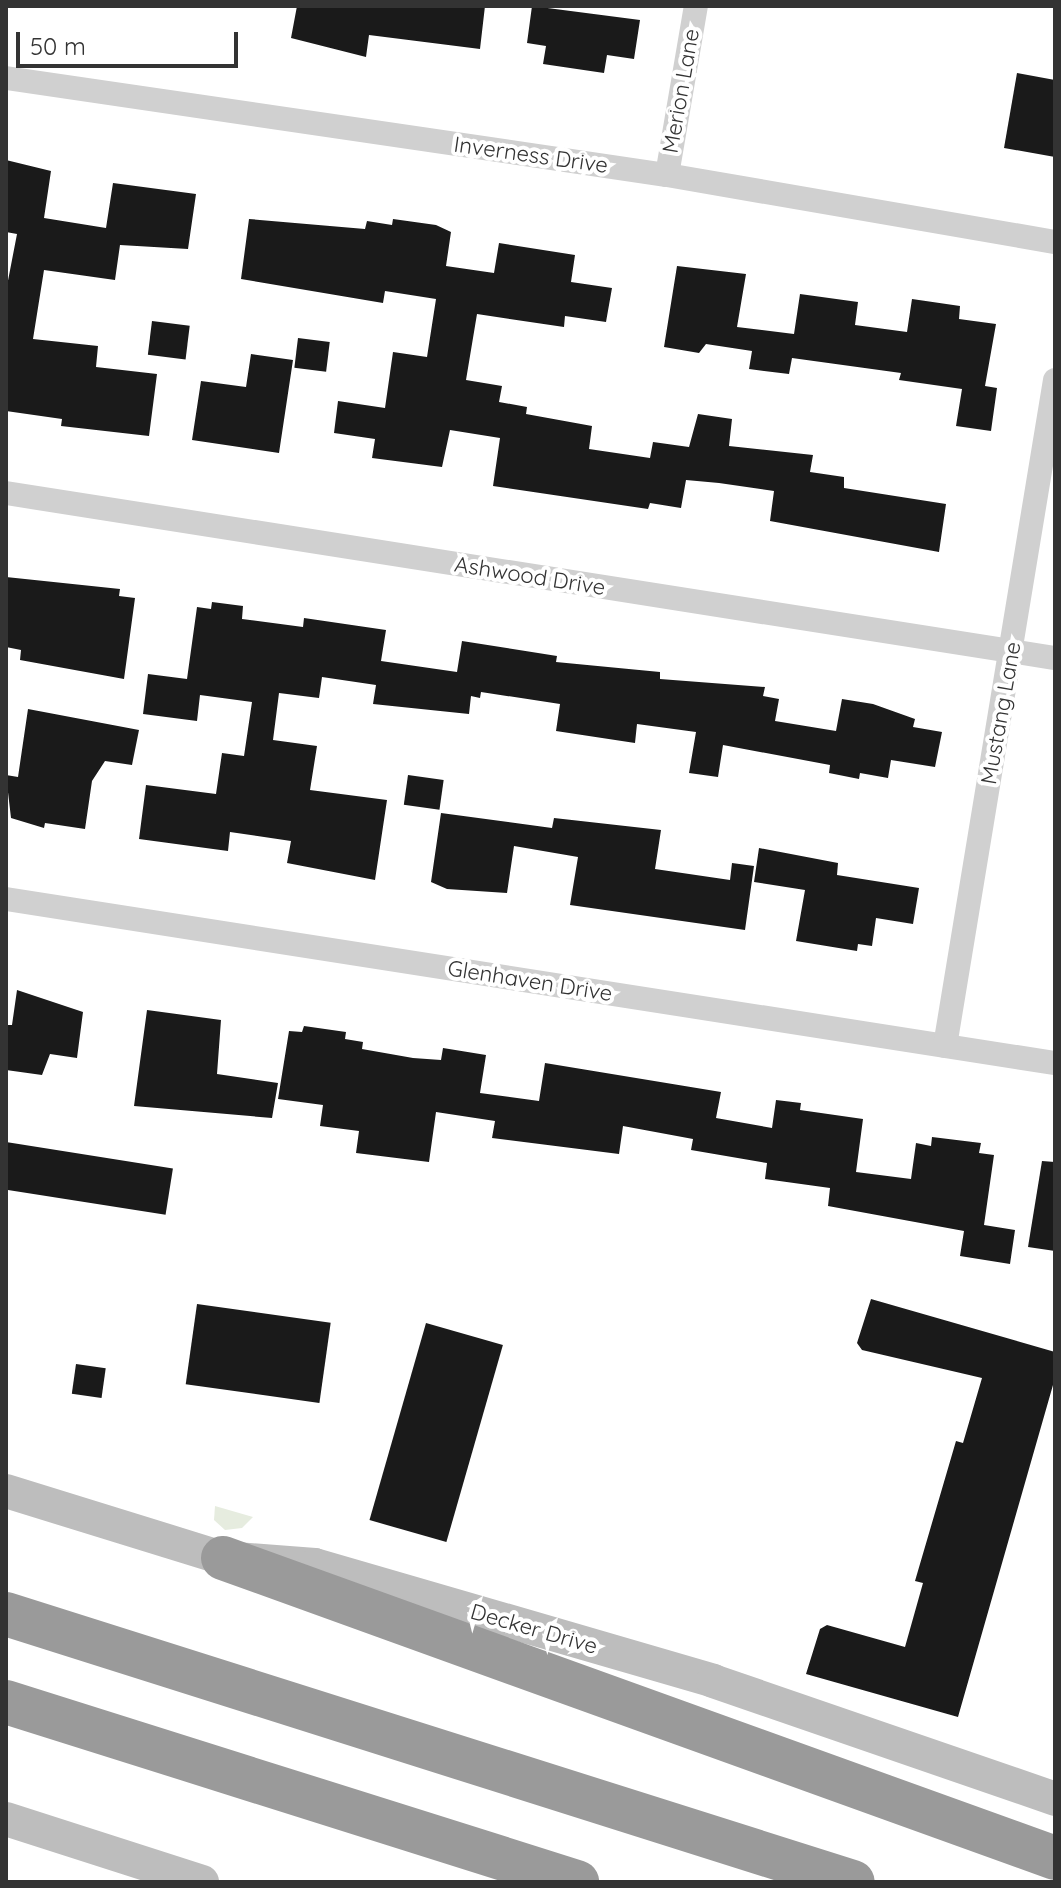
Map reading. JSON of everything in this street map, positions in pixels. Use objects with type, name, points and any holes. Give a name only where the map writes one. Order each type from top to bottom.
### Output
[{"type":"highway","points":[[223,1558],[1055,1858]]},
{"type":"highway","points":[[6,1614],[853,1882]]},
{"type":"highway","points":[[6,1702],[577,1882]]},
{"type":"main road","name":"Decker Drive","points":[[6,1491],[223,1558],[315,1565],[346,1573],[713,1681],[1055,1799]]},
{"type":"main road","points":[[6,1819],[202,1882]]},
{"type":"street","name":"Merion Lane","points":[[667,175],[696,6]]},
{"type":"street","name":"Inverness Drive","points":[[6,78],[667,175],[1055,242]]},
{"type":"street","name":"Mustang Lane","points":[[945,1046],[1055,380]]},
{"type":"street","name":"Ashwood Drive","points":[[6,493],[1055,658]]},
{"type":"street","name":"Glenhaven Drive","points":[[6,899],[1055,1063]]},
{"type":"shaded area","points":[[215,1506],[253,1517],[242,1528],[225,1530],[214,1520]]},
{"type":"building","points":[[297,6],[485,6],[480,49],[369,35],[366,57],[291,38]]},
{"type":"building","points":[[532,6],[640,20],[634,59],[607,55],[604,73],[543,64],[546,46],[527,43]]},
{"type":"building","points":[[1017,73],[1055,80],[1055,157],[1004,148]]},
{"type":"building","points":[[6,160],[51,171],[44,218],[106,228],[113,183],[196,194],[188,249],[120,245],[115,280],[44,270],[33,339],[98,346],[96,367],[157,374],[149,436],[61,426],[62,419],[6,411],[6,291],[17,234],[6,232]]},
{"type":"building","points":[[249,219],[365,229],[367,221],[392,225],[393,219],[436,225],[451,232],[446,266],[494,273],[499,243],[575,255],[571,282],[612,288],[606,322],[565,316],[564,327],[477,314],[466,380],[502,386],[499,402],[527,407],[526,414],[592,426],[589,449],[650,458],[653,442],[689,447],[698,414],[732,419],[729,446],[813,455],[810,472],[844,477],[844,488],[946,504],[939,552],[770,521],[774,491],[686,480],[681,508],[650,503],[648,509],[493,486],[500,438],[450,430],[442,467],[372,458],[375,439],[334,433],[338,401],[385,408],[393,352],[427,357],[436,299],[385,291],[383,303],[241,279]]},
{"type":"building","points":[[677,266],[746,274],[737,327],[794,334],[800,294],[858,302],[855,325],[907,332],[912,299],[960,306],[959,319],[996,324],[985,386],[997,388],[991,431],[956,426],[962,389],[899,380],[901,373],[792,358],[789,374],[749,369],[752,351],[706,344],[699,353],[664,347]]},
{"type":"building","points":[[152,321],[190,326],[186,359],[148,355]]},
{"type":"building","points":[[298,338],[330,342],[326,372],[294,368]]},
{"type":"building","points":[[251,354],[293,360],[279,453],[192,440],[201,381],[246,387]]},
{"type":"building","points":[[6,577],[120,589],[119,596],[135,598],[124,679],[20,660],[21,650],[6,647]]},
{"type":"building","points":[[212,602],[243,606],[242,619],[303,627],[304,618],[386,630],[381,661],[457,672],[462,641],[557,656],[556,662],[660,672],[660,679],[765,687],[763,696],[779,699],[775,721],[836,731],[842,699],[873,704],[915,719],[913,727],[942,732],[935,767],[891,760],[888,778],[860,773],[859,779],[829,773],[830,765],[723,745],[718,777],[689,773],[696,732],[637,724],[635,743],[556,731],[560,704],[481,692],[480,698],[471,696],[469,714],[373,704],[376,685],[322,677],[319,698],[279,693],[273,740],[317,746],[310,790],[387,800],[375,880],[287,863],[291,841],[230,832],[228,851],[139,839],[146,785],[216,794],[222,753],[244,756],[252,702],[200,695],[197,721],[143,714],[148,674],[187,679],[197,607],[211,609]]},
{"type":"building","points":[[28,709],[139,730],[132,765],[105,761],[92,781],[85,829],[45,823],[44,828],[11,818],[6,775],[18,777]]},
{"type":"building","points":[[408,775],[444,780],[439,810],[404,805]]},
{"type":"building","points":[[441,813],[552,828],[554,818],[661,830],[655,869],[730,880],[732,863],[754,866],[745,930],[570,905],[578,857],[514,846],[507,893],[447,889],[431,882]]},
{"type":"building","points":[[759,848],[838,863],[837,875],[919,888],[913,924],[876,918],[872,946],[858,944],[857,951],[796,941],[805,890],[754,882]]},
{"type":"building","points":[[17,990],[83,1012],[77,1058],[50,1054],[42,1075],[6,1070],[6,1025],[12,1025]]},
{"type":"building","points":[[147,1010],[221,1020],[217,1074],[278,1083],[272,1118],[134,1106]]},
{"type":"building","points":[[304,1026],[346,1032],[345,1039],[363,1042],[362,1049],[413,1058],[441,1060],[443,1048],[486,1055],[480,1093],[539,1101],[545,1063],[721,1092],[716,1118],[772,1128],[776,1100],[801,1103],[800,1110],[863,1119],[856,1172],[911,1179],[916,1143],[931,1146],[932,1137],[981,1143],[979,1153],[994,1155],[984,1225],[1015,1230],[1010,1264],[960,1256],[964,1231],[828,1206],[830,1188],[765,1179],[767,1163],[691,1150],[693,1139],[623,1126],[619,1154],[492,1138],[495,1121],[436,1112],[429,1162],[356,1153],[359,1131],[320,1126],[323,1105],[278,1099],[289,1031],[302,1032]]},
{"type":"building","points":[[6,1142],[173,1168],[166,1215],[6,1190]]},
{"type":"building","points":[[1042,1161],[1055,1162],[1055,1251],[1028,1247]]},
{"type":"building","points":[[871,1299],[1055,1352],[1055,1378],[958,1717],[806,1674],[820,1629],[827,1625],[905,1647],[923,1583],[915,1581],[956,1441],[963,1443],[982,1378],[862,1350],[857,1343]]},
{"type":"building","points":[[197,1304],[331,1323],[319,1403],[186,1384]]},
{"type":"building","points":[[426,1323],[503,1345],[446,1542],[369,1520]]},
{"type":"building","points":[[76,1364],[106,1368],[102,1398],[72,1394]]}]
